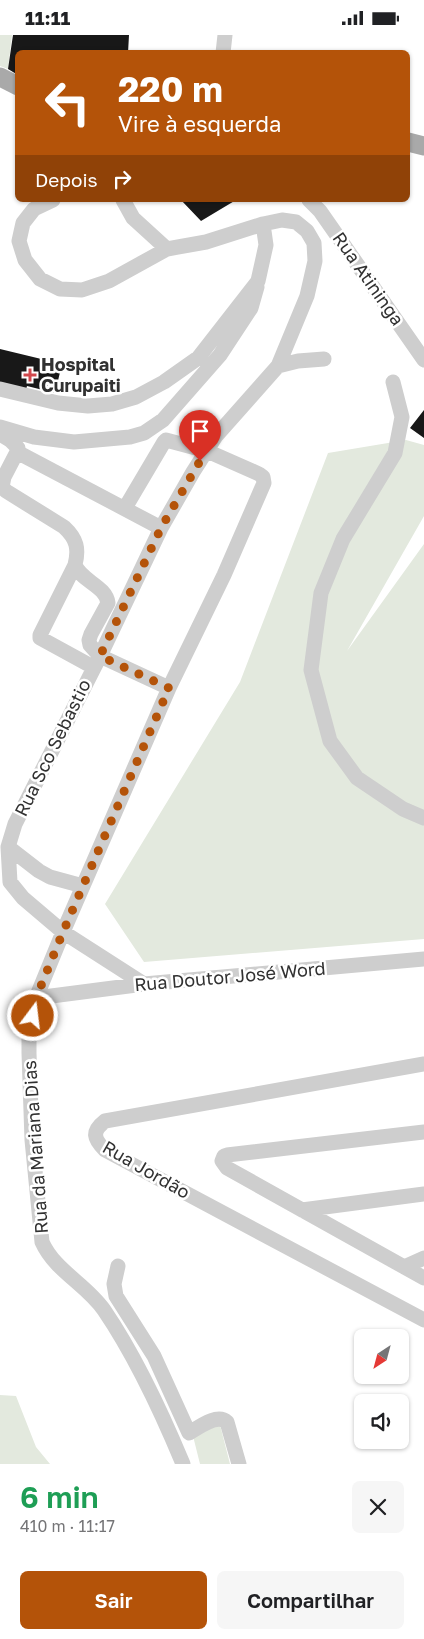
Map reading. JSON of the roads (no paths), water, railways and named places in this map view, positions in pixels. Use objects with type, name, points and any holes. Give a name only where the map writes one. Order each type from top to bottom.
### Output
[{"type":"main road","points":[[0,77],[15,84]]},
{"type":"main road","points":[[410,142],[424,146]]},
{"type":"street","points":[[223,50],[225,35]]},
{"type":"street","points":[[0,427],[34,437],[74,441],[130,437],[144,433],[162,420],[220,355],[251,308],[266,245],[264,224],[206,242],[167,249],[109,281],[82,290],[60,289],[40,279],[25,260],[19,241],[23,223],[34,209],[49,202]]},
{"type":"street","points":[[124,202],[133,218],[167,249]]},
{"type":"street","name":"Rua Atininga","points":[[311,202],[320,211],[424,360]]},
{"type":"street","name":"Rua Sco Sebastio","points":[[144,984],[63,932],[23,898],[10,882],[8,847],[15,824],[161,528],[216,436],[278,366],[307,296],[315,261],[314,243],[307,231],[296,222],[282,220],[264,224]]},
{"type":"street","points":[[0,389],[58,403],[88,406],[112,404],[136,397],[164,382],[198,358],[258,281]]},
{"type":"street","points":[[278,366],[298,361],[324,359]]},
{"type":"street","points":[[393,382],[402,417],[395,453],[343,539],[321,593],[311,670],[330,741],[357,778],[403,809],[424,818]]},
{"type":"street","points":[[0,434],[15,444],[17,452],[4,477],[2,487],[64,527],[77,544],[75,565],[40,637],[96,662],[169,688]]},
{"type":"street","points":[[125,508],[164,442],[170,440],[207,451]]},
{"type":"street","name":"Rua da Mariana Dias","points":[[182,1464],[144,1379],[104,1310],[95,1298],[55,1262],[42,1241],[32,1139],[29,1033],[36,998],[63,932],[169,688],[224,575],[264,483],[263,477],[259,474],[207,451]]},
{"type":"street","points":[[17,452],[161,528]]},
{"type":"street","points":[[75,565],[78,572],[107,598],[108,603],[89,640],[96,662]]},
{"type":"street","points":[[8,847],[39,871],[50,877],[83,886]]},
{"type":"street","name":"Rua Doutor José Word","points":[[36,998],[144,984],[424,959]]},
{"type":"street","name":"Rua Jordão","points":[[424,1064],[105,1121],[98,1127],[96,1135],[97,1142],[105,1150],[424,1320]]},
{"type":"street","points":[[424,1132],[224,1156],[222,1161],[227,1168],[424,1278]]},
{"type":"street","points":[[302,1210],[424,1194]]},
{"type":"street","points":[[404,1267],[424,1258]]},
{"type":"street","points":[[118,1266],[114,1284],[116,1296],[154,1356],[189,1433]]},
{"type":"street","points":[[172,1438],[189,1433],[217,1418],[224,1419],[227,1422],[239,1464]]},
{"type":"place","name":"Hospital Curupaiti","points":[[30,375]]}]
